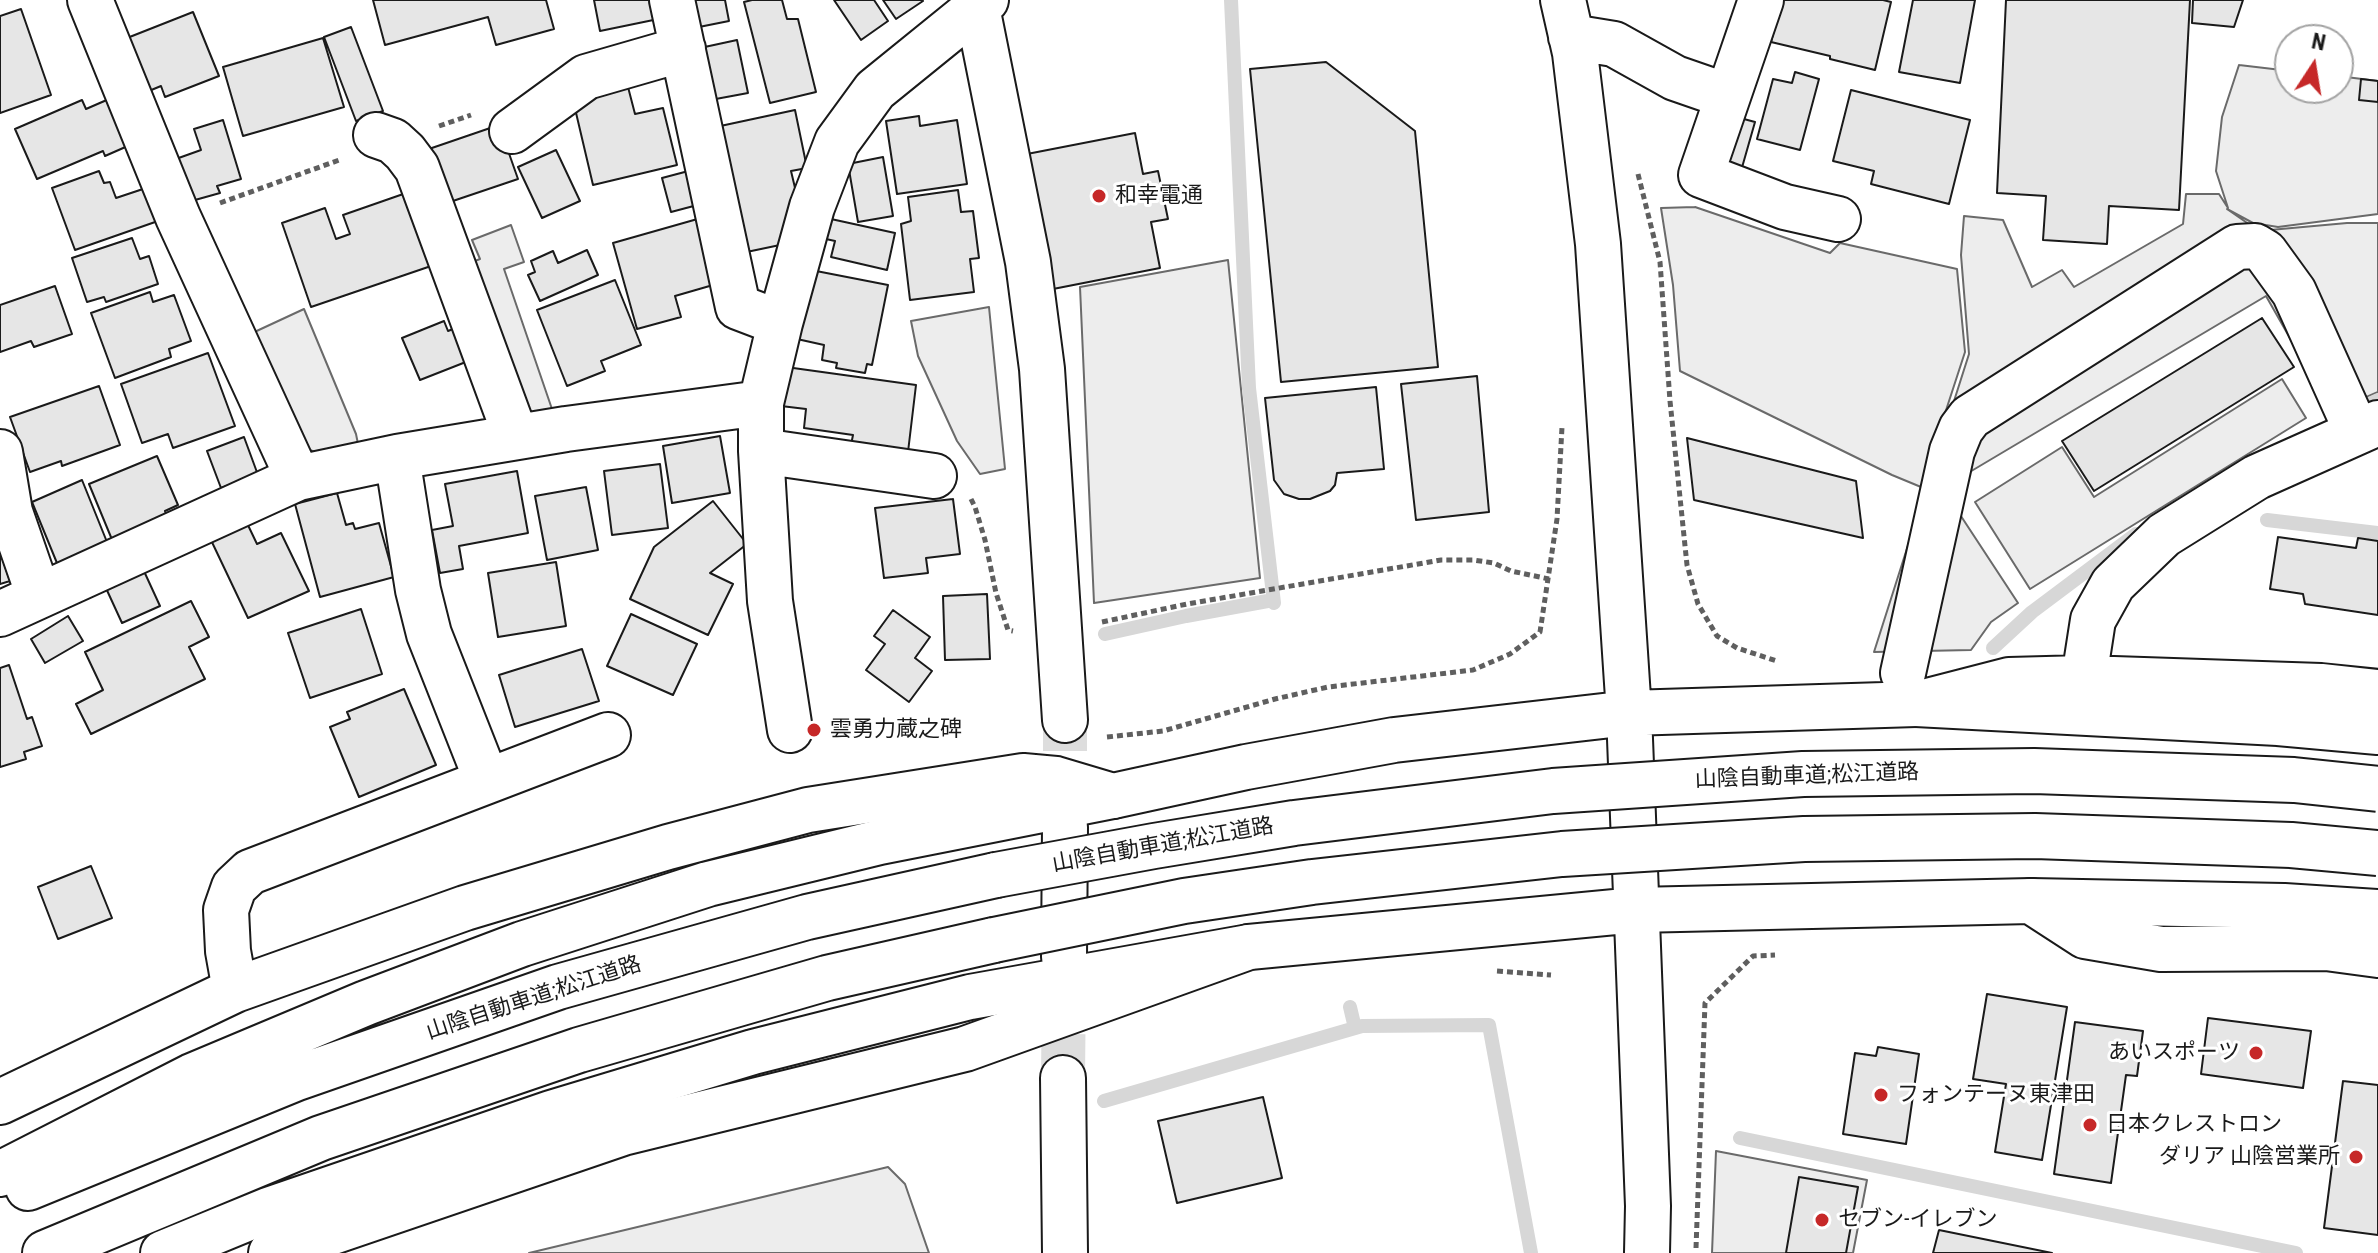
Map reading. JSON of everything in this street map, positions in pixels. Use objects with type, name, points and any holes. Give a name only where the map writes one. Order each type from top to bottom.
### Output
[{"type":"main road","points":[[90,0],[178,217],[298,478]]},
{"type":"main road","points":[[672,0],[738,307],[780,323]]},
{"type":"main road","points":[[1761,0],[1701,175],[1785,207],[1838,219]]},
{"type":"main road","points":[[790,730],[770,601],[761,451],[761,403],[780,323],[812,207],[837,142],[875,90],[981,3],[1028,262],[1042,369],[1059,629],[1082,728]]},
{"type":"main road","points":[[1567,18],[1675,78],[1727,96]]},
{"type":"main road","points":[[1567,18],[1575,53],[1598,244],[1629,713],[1648,1206],[1647,1253]]},
{"type":"main road","points":[[512,131],[586,77],[683,49]]},
{"type":"main road","points":[[376,135],[393,141],[417,168],[516,437]]},
{"type":"main road","points":[[1910,689],[1952,451],[1970,417],[2237,247],[2255,246],[2265,252],[2294,292],[2357,421],[2257,477],[2164,535],[2113,584],[2093,620],[2084,678]]},
{"type":"main road","points":[[0,614],[298,478],[516,437],[761,403]]},
{"type":"main road","points":[[761,451],[934,476]]},
{"type":"main road","points":[[0,452],[10,512],[39,596]]},
{"type":"main road","points":[[397,457],[418,590],[429,634],[487,781]]},
{"type":"main road","points":[[0,1174],[192,1076],[366,1003],[522,944],[708,884],[880,842],[1246,767],[1394,740],[1629,713],[2009,680],[2084,678],[2321,686],[2378,692]]},
{"type":"main road","points":[[1910,689],[2378,732]]},
{"type":"main road","points":[[235,990],[228,951],[226,910],[240,879],[250,872],[608,735]]},
{"type":"main road","name":"山陰自動車道;松江道路","points":[[0,1201],[297,1078],[558,987],[807,917],[996,875],[1154,846],[1294,823],[1553,791],[1803,774],[2034,771],[2294,780],[2378,789]]},
{"type":"main road","points":[[0,1102],[235,990],[465,908],[668,847],[808,810],[1023,776],[1056,779],[1113,796]]},
{"type":"main road","points":[[1064,957],[1065,827]]},
{"type":"main road","points":[[45,1253],[321,1138],[579,1050],[827,978],[1184,901],[1312,882],[1562,854],[1789,840],[2035,836],[2291,845],[2378,853]]},
{"type":"main road","points":[[2031,901],[2085,936],[2161,949],[2326,948],[2378,955]]},
{"type":"main road","points":[[163,1253],[268,1210],[551,1113],[753,1052],[970,997],[1249,947],[1636,910],[2031,901],[2284,906],[2378,912]]},
{"type":"main road","points":[[271,1253],[623,1133],[965,1049],[1249,947]]},
{"type":"main road","points":[[1063,1078],[1065,1253]]},
{"type":"path","points":[[1635,163],[1660,262],[1687,565],[1698,604],[1717,636],[1737,648],[1785,664]]},
{"type":"path","points":[[1082,728],[1163,731],[1328,687],[1473,670],[1510,654],[1540,632],[1557,519],[1562,419]]},
{"type":"path","points":[[934,476],[961,482],[975,507],[1008,630],[1022,633],[1098,623],[1277,587],[1441,560],[1473,560],[1549,579]]},
{"type":"path","points":[[1695,1253],[1705,1003],[1753,956],[1784,955]]},
{"type":"shaded area","points":[[2239,65],[2274,69],[2274,104],[2354,104],[2354,78],[2378,81],[2378,214],[2278,227],[2253,223],[2227,209],[2253,227],[2270,230],[2378,223],[2378,392],[2332,412],[2266,296],[1968,473],[1955,507],[2018,603],[1991,622],[1971,650],[1874,652],[1969,354],[1961,255],[1964,216],[2003,220],[2032,287],[2062,270],[2074,287],[2183,224],[2186,194],[2219,194],[2228,208],[2216,171],[2222,117]]},
{"type":"shaded area","points":[[1695,207],[1830,253],[1840,243],[1957,269],[1965,352],[1921,487],[1680,371],[1673,285],[1661,208]]},
{"type":"shaded area","points":[[511,225],[524,262],[504,269],[553,412],[520,419],[465,265],[480,259],[472,240]]},
{"type":"shaded area","points":[[1228,260],[1260,578],[1094,603],[1080,287]]},
{"type":"shaded area","points":[[989,307],[1005,469],[980,474],[957,441],[918,356],[911,321]]},
{"type":"shaded area","points":[[304,309],[356,434],[359,449],[330,457],[301,447],[248,335]]},
{"type":"shaded area","points":[[2282,379],[2306,418],[2030,589],[1975,502],[2062,447],[2094,497]]},
{"type":"shaded area","points":[[1716,1151],[1867,1180],[1853,1253],[1712,1253]]},
{"type":"shaded area","points":[[888,1167],[905,1184],[929,1253],[529,1253]]},
{"type":"building","points":[[373,0],[546,0],[554,29],[496,45],[488,17],[385,45]]},
{"type":"building","points":[[594,0],[664,0],[668,17],[600,31]]},
{"type":"building","points":[[683,0],[725,0],[729,21],[689,29]]},
{"type":"building","points":[[782,0],[787,19],[798,19],[816,92],[770,103],[744,2]]},
{"type":"building","points":[[834,0],[874,0],[888,21],[861,40]]},
{"type":"building","points":[[883,0],[922,0],[923,1],[896,19]]},
{"type":"building","points":[[1782,0],[1891,2],[1875,70],[1771,42]]},
{"type":"building","points":[[1913,0],[1975,0],[1960,83],[1899,72]]},
{"type":"building","points":[[2006,0],[2190,0],[2179,210],[2109,206],[2107,244],[2043,240],[2046,196],[1997,193]]},
{"type":"building","points":[[2193,0],[2243,0],[2234,27],[2192,23]]},
{"type":"building","points":[[21,9],[51,95],[0,113],[0,16]]},
{"type":"building","points":[[193,12],[219,76],[165,97],[161,86],[144,93],[122,40]]},
{"type":"building","points":[[351,27],[383,111],[356,121],[324,37]]},
{"type":"building","points":[[323,38],[344,107],[243,136],[223,67]]},
{"type":"building","points":[[737,40],[748,93],[705,101],[700,48]]},
{"type":"building","points":[[1326,62],[1415,131],[1438,367],[1281,382],[1250,69]]},
{"type":"building","points":[[1795,72],[1819,79],[1800,150],[1757,139],[1773,79],[1792,83]]},
{"type":"building","points":[[2361,79],[2378,81],[2378,102],[2359,100]]},
{"type":"building","points":[[628,87],[635,114],[663,108],[677,165],[593,185],[573,100]]},
{"type":"building","points":[[1851,90],[1970,120],[1949,204],[1871,184],[1874,171],[1833,161]]},
{"type":"building","points":[[109,99],[130,145],[105,156],[103,151],[37,179],[15,129],[82,100],[86,109]]},
{"type":"building","points":[[795,110],[807,168],[791,171],[796,192],[780,245],[737,254],[711,128]]},
{"type":"building","points":[[1729,115],[1755,122],[1739,178],[1713,170]]},
{"type":"building","points":[[919,116],[920,126],[957,120],[967,184],[897,194],[886,121]]},
{"type":"building","points":[[223,120],[241,179],[217,186],[220,193],[195,200],[193,196],[185,198],[173,160],[201,150],[194,129]]},
{"type":"building","points":[[499,125],[518,179],[444,204],[426,150]]},
{"type":"building","name":"和幸電通","points":[[1135,133],[1143,174],[1158,171],[1168,219],[1151,222],[1160,268],[1053,289],[1027,154]]},
{"type":"building","points":[[556,150],[580,201],[542,218],[518,167]]},
{"type":"building","points":[[883,157],[893,216],[858,222],[848,164]]},
{"type":"building","points":[[696,169],[705,203],[671,212],[662,178]]},
{"type":"building","points":[[99,171],[104,183],[110,182],[116,198],[146,188],[158,221],[75,250],[52,188]]},
{"type":"building","points":[[958,190],[961,212],[973,211],[979,258],[970,259],[974,292],[910,300],[901,224],[911,221],[908,197]]},
{"type":"building","points":[[409,192],[434,265],[311,307],[282,223],[325,208],[336,239],[350,234],[343,215]]},
{"type":"building","points":[[701,218],[720,283],[675,296],[681,317],[637,329],[613,243]]},
{"type":"building","points":[[831,219],[895,233],[887,270],[831,257],[835,241],[826,239]]},
{"type":"building","points":[[132,238],[140,259],[149,256],[158,284],[106,302],[104,297],[87,302],[72,258]]},
{"type":"building","points":[[587,250],[598,275],[540,301],[528,275],[535,272],[531,261],[553,251],[558,263]]},
{"type":"building","points":[[811,270],[888,285],[872,365],[867,364],[865,373],[836,368],[837,363],[822,360],[824,345],[797,339]]},
{"type":"building","points":[[615,280],[641,345],[601,361],[605,371],[567,386],[537,310]]},
{"type":"building","points":[[55,286],[72,334],[34,347],[31,341],[0,352],[0,305]]},
{"type":"building","points":[[150,292],[153,302],[174,295],[191,341],[169,349],[171,357],[115,378],[91,313]]},
{"type":"building","points":[[2262,318],[2294,367],[2094,491],[2062,441]]},
{"type":"building","points":[[444,321],[448,331],[463,325],[476,358],[420,380],[402,338]]},
{"type":"building","points":[[208,353],[235,426],[173,448],[168,434],[142,443],[121,384]]},
{"type":"building","points":[[786,367],[916,385],[908,452],[851,445],[853,435],[804,428],[806,409],[781,406]]},
{"type":"building","points":[[1477,376],[1489,512],[1416,520],[1401,384]]},
{"type":"building","points":[[99,386],[120,445],[62,466],[61,461],[30,472],[10,417]]},
{"type":"building","points":[[1376,387],[1384,469],[1337,473],[1335,485],[1330,491],[1310,499],[1284,494],[1274,480],[1265,398]]},
{"type":"building","points":[[720,436],[730,493],[672,503],[663,446]]},
{"type":"building","points":[[244,437],[258,475],[221,488],[207,451]]},
{"type":"building","points":[[1687,438],[1856,481],[1863,538],[1694,500]]},
{"type":"building","points":[[157,456],[178,505],[165,511],[168,518],[113,542],[89,484]]},
{"type":"building","points":[[660,464],[668,528],[612,535],[604,471]]},
{"type":"building","points":[[517,471],[528,533],[459,546],[463,569],[440,573],[432,530],[453,526],[445,484]]},
{"type":"building","points":[[82,480],[109,547],[59,568],[32,502]]},
{"type":"building","points":[[586,487],[598,550],[547,560],[535,496]]},
{"type":"building","points":[[337,493],[346,525],[353,523],[355,529],[379,523],[394,577],[320,597],[295,504]]},
{"type":"building","points":[[953,499],[960,554],[926,558],[928,573],[884,578],[875,508]]},
{"type":"building","points":[[713,501],[747,544],[710,573],[733,584],[708,635],[630,599],[654,547]]},
{"type":"building","points":[[246,521],[257,544],[281,533],[309,591],[248,618],[210,538]]},
{"type":"building","points":[[2278,537],[2356,548],[2358,538],[2378,541],[2378,615],[2305,604],[2303,594],[2270,589]]},
{"type":"building","points":[[0,551],[10,581],[0,584]]},
{"type":"building","points":[[556,562],[566,626],[498,637],[488,573]]},
{"type":"building","points":[[143,569],[160,606],[122,623],[105,586]]},
{"type":"building","points":[[987,594],[990,659],[945,660],[943,596]]},
{"type":"building","points":[[191,601],[209,637],[189,647],[205,679],[91,734],[76,704],[103,690],[85,652]]},
{"type":"building","points":[[361,609],[382,674],[310,698],[288,633]]},
{"type":"building","points":[[893,610],[930,637],[915,658],[932,671],[909,702],[866,670],[885,644],[874,636]]},
{"type":"building","points":[[631,614],[697,644],[673,695],[607,666]]},
{"type":"building","points":[[68,616],[83,641],[45,663],[31,639]]},
{"type":"building","points":[[582,649],[599,701],[515,727],[499,675]]},
{"type":"building","points":[[9,665],[27,719],[32,717],[42,746],[24,752],[26,759],[0,767],[0,668]]},
{"type":"building","points":[[404,689],[436,765],[359,797],[330,727],[350,719],[347,712]]},
{"type":"building","points":[[91,866],[112,918],[58,939],[38,887]]},
{"type":"building","points":[[1987,994],[2067,1007],[2042,1160],[1995,1152],[2006,1084],[1973,1079]]},
{"type":"building","name":"あいスポーツ","points":[[2208,1018],[2311,1031],[2303,1088],[2201,1074]]},
{"type":"building","name":"日本クレストロン","points":[[2075,1022],[2143,1031],[2137,1076],[2126,1075],[2111,1183],[2054,1174]]},
{"type":"building","name":"フォンテーヌ東津田","points":[[1878,1047],[1919,1054],[1906,1144],[1843,1134],[1855,1053],[1876,1056]]},
{"type":"building","name":"ダリア 山陰営業所","points":[[2343,1081],[2378,1085],[2378,1235],[2324,1228]]},
{"type":"building","points":[[1263,1097],[1282,1178],[1177,1203],[1158,1121]]},
{"type":"building","name":"セブン-イレブン","points":[[1799,1177],[1858,1187],[1846,1253],[1786,1253]]},
{"type":"building","points":[[1939,1230],[2052,1253],[1933,1253]]},
{"type":"waterway","points":[[1231,0],[1249,388],[1274,603]]},
{"type":"waterway","points":[[2356,410],[2378,400]]},
{"type":"waterway","points":[[2267,520],[2378,533]]},
{"type":"waterway","points":[[1993,648],[2032,612],[2136,534]]},
{"type":"waterway","points":[[1105,634],[1273,600]]},
{"type":"waterway","points":[[1350,1007],[1355,1028]]},
{"type":"waterway","points":[[1104,1101],[1362,1026],[1489,1025],[1531,1253]]},
{"type":"waterway","points":[[1740,1138],[2296,1253]]},
{"type":"tunnel","points":[[1065,720],[1065,817]]},
{"type":"tunnel","points":[[1063,1078],[1064,979]]},
{"type":"place","name":"和幸電通","points":[[1099,196]]},
{"type":"place","name":"雲勇力蔵之碑","points":[[814,730]]},
{"type":"place","name":"あいスポーツ","points":[[2256,1053]]},
{"type":"place","name":"フォンテーヌ東津田","points":[[1881,1095]]},
{"type":"place","name":"日本クレストロン","points":[[2090,1125]]},
{"type":"place","name":"ダリア 山陰営業所","points":[[2356,1157]]},
{"type":"place","name":"セブン-イレブン","points":[[1822,1220]]}]
